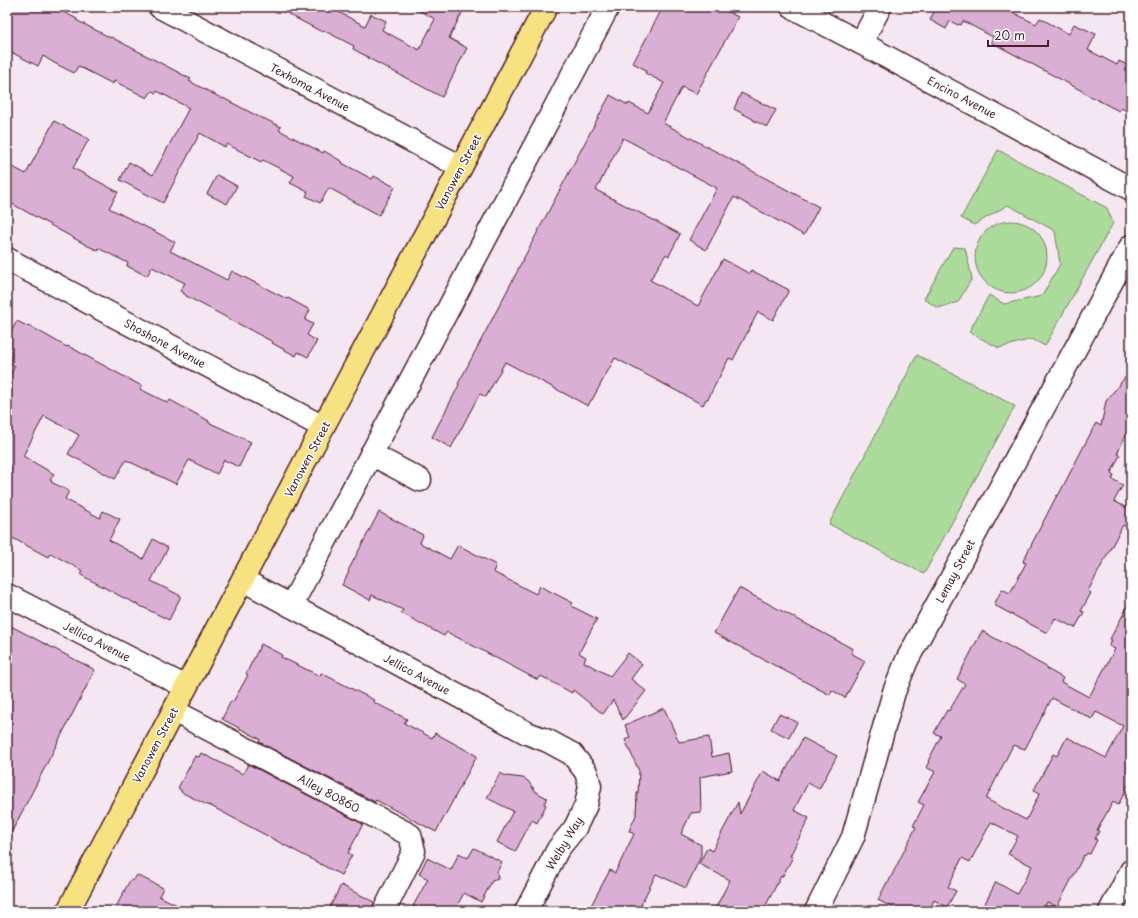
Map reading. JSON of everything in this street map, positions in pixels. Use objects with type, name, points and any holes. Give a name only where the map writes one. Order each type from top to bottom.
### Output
[{"type":"main road","name":"Vanowen Street","points":[[68,911],[546,7]]},
{"type":"street","name":"Texhoma Avenue","points":[[160,7],[461,167]]},
{"type":"street","points":[[290,606],[608,7]]},
{"type":"street","name":"Encino Avenue","points":[[792,7],[1131,189]]},
{"type":"street","points":[[861,43],[880,7]]},
{"type":"street","name":"Lemay Street","points":[[816,911],[853,837],[894,692],[907,660],[1131,246]]},
{"type":"street","name":"Shoshone Avenue","points":[[7,259],[323,427]]},
{"type":"street","points":[[371,454],[420,480]]},
{"type":"street","name":"Jellico Avenue","points":[[243,580],[527,733],[548,741],[572,754],[579,761],[586,772]]},
{"type":"street","name":"Jellico Avenue","points":[[7,595],[186,687]]},
{"type":"street","name":"Alley 80860","points":[[174,711],[410,835],[414,851],[384,911]]},
{"type":"street","name":"Welby Way","points":[[526,911],[558,849],[575,828],[586,806],[590,786],[586,772]]},
{"type":"street","points":[[1110,911],[1131,871]]},
{"type":"green space","points":[[998,150],[1107,208],[1113,223],[1045,346],[1032,339],[999,348],[969,332],[989,295],[1004,304],[1042,296],[1060,264],[1055,231],[1008,205],[974,225],[961,218]]},
{"type":"green space","points":[[1011,221],[1031,227],[1041,237],[1047,257],[1041,277],[1031,287],[1011,293],[991,287],[981,277],[975,257],[981,237],[991,227]]},
{"type":"green space","points":[[953,247],[965,248],[972,278],[958,302],[938,308],[924,299]]},
{"type":"green space","points":[[917,355],[1015,406],[924,574],[829,524]]},
{"type":"building","points":[[7,7],[54,7],[77,19],[76,20],[191,79],[189,81],[223,99],[281,127],[279,130],[323,153],[324,151],[343,162],[342,163],[372,179],[374,176],[395,187],[379,215],[329,188],[320,203],[306,196],[308,192],[290,183],[294,176],[263,160],[261,162],[227,144],[225,147],[200,133],[163,203],[120,180],[129,162],[153,175],[189,108],[157,91],[156,93],[152,91],[147,98],[114,81],[113,84],[78,66],[74,73],[43,56],[38,66],[7,50]]},
{"type":"building","points":[[275,7],[329,7],[365,26],[371,14],[386,21],[382,30],[419,50],[435,19],[412,7],[465,7],[449,38],[467,48],[442,97],[368,58],[353,49],[354,46],[323,30],[322,32]]},
{"type":"building","points":[[663,7],[719,7],[738,17],[696,94],[682,87],[663,123],[819,207],[804,235],[734,197],[706,250],[689,240],[717,188],[623,138],[596,190],[680,234],[669,256],[666,254],[650,280],[698,306],[723,259],[750,274],[751,270],[789,290],[773,320],[758,312],[733,360],[729,358],[708,399],[706,399],[703,405],[615,358],[588,406],[505,362],[486,397],[480,394],[479,395],[451,448],[432,437],[459,385],[458,384],[610,95],[628,105],[629,103],[648,113],[664,83],[645,73],[646,70],[633,63]]},
{"type":"building","points":[[924,7],[1002,7],[1036,24],[1040,18],[1069,34],[1074,24],[1096,34],[1088,50],[1117,65],[1119,61],[1131,67],[1131,113],[1121,108],[1119,111],[1084,93],[991,42],[993,37],[963,21],[961,25],[958,25],[950,21],[946,29],[930,20],[934,12]]},
{"type":"building","points":[[741,93],[776,110],[767,127],[734,109]]},
{"type":"building","points":[[54,121],[89,139],[73,168],[118,192],[109,208],[175,242],[170,251],[227,280],[232,271],[310,310],[305,320],[313,324],[307,335],[317,341],[308,357],[298,352],[296,356],[272,343],[273,342],[186,296],[180,291],[185,283],[152,267],[147,276],[127,266],[128,263],[98,248],[97,250],[88,246],[7,201],[7,164],[26,174]]},
{"type":"building","points":[[217,175],[237,186],[227,204],[207,194]]},
{"type":"building","points":[[17,321],[27,326],[28,325],[142,386],[140,389],[168,403],[170,400],[209,421],[208,422],[251,442],[239,467],[224,460],[217,474],[189,460],[176,484],[126,460],[115,479],[68,454],[79,435],[44,416],[23,456],[54,474],[50,480],[52,481],[51,482],[69,491],[65,499],[100,518],[103,511],[120,519],[109,540],[143,559],[153,539],[168,548],[151,581],[181,596],[169,620],[81,575],[83,571],[50,553],[48,557],[7,535],[7,381],[15,366],[8,362],[12,353],[7,350],[7,339]]},
{"type":"building","points":[[1131,370],[1131,424],[1117,454],[1120,455],[1111,473],[1114,475],[1112,479],[1123,485],[1114,501],[1131,510],[1131,529],[1123,525],[1088,591],[1091,593],[1081,611],[1084,612],[1075,628],[1055,618],[1047,633],[994,605],[1002,589],[1010,593],[1026,563],[1023,562],[1024,559],[1096,423],[1101,426],[1106,401]]},
{"type":"building","points":[[379,512],[423,535],[420,543],[450,559],[458,545],[496,565],[493,572],[536,594],[540,586],[573,603],[571,606],[597,619],[579,653],[586,657],[584,662],[610,676],[628,653],[642,664],[631,679],[646,691],[623,720],[613,700],[603,714],[573,690],[572,693],[541,676],[538,680],[447,632],[444,636],[401,613],[403,610],[372,595],[370,600],[342,585]]},
{"type":"building","points":[[739,588],[853,649],[851,653],[865,661],[845,698],[832,690],[830,695],[714,633]]},
{"type":"building","points":[[1131,600],[1131,780],[1118,805],[1113,802],[1097,830],[1099,831],[1095,839],[1097,840],[1090,854],[1087,853],[1085,856],[1084,855],[1057,907],[1047,902],[1044,908],[1050,911],[981,911],[996,882],[1017,894],[1032,866],[1008,854],[1018,836],[991,822],[970,862],[962,858],[948,887],[956,891],[947,907],[934,900],[929,911],[899,911],[878,900],[916,827],[913,826],[924,805],[918,802],[935,772],[926,767],[941,736],[934,733],[947,710],[949,711],[965,684],[957,679],[982,631],[1048,668],[1047,669],[1063,678],[1061,682],[1089,697],[1115,649],[1109,646],[1112,640],[1110,639]],"holes":[[[1052,698],[1092,719],[1096,712],[1123,726],[1106,758],[1067,737],[1057,756],[1053,754],[1034,790],[1040,793],[1026,820],[986,799],[1013,745],[1025,749]]]},
{"type":"building","points":[[7,624],[95,670],[7,841]]},
{"type":"building","points":[[261,644],[282,655],[281,657],[320,676],[321,673],[374,700],[373,702],[407,719],[404,723],[432,738],[435,733],[477,756],[436,832],[376,800],[375,802],[259,742],[260,739],[222,719],[231,701],[233,702],[248,675],[246,674]]},
{"type":"building","points":[[664,708],[679,742],[709,737],[712,757],[729,753],[732,771],[700,777],[701,812],[691,813],[681,834],[701,845],[701,856],[686,888],[656,874],[638,911],[631,908],[630,911],[588,911],[610,870],[615,873],[634,834],[629,831],[636,815],[639,771],[625,740],[630,737],[625,725]]},
{"type":"building","points":[[779,714],[797,722],[789,738],[771,729]]},
{"type":"building","points":[[803,738],[837,756],[819,789],[808,783],[794,810],[809,818],[790,856],[793,857],[782,877],[781,876],[763,911],[714,911],[730,880],[699,864],[707,848],[712,851],[738,802],[740,814],[763,771],[780,781]]},
{"type":"building","points":[[201,753],[243,774],[248,764],[363,824],[348,853],[352,855],[341,875],[209,805],[181,792],[178,788],[195,756],[199,757]]},
{"type":"building","points":[[500,773],[506,776],[523,778],[528,781],[536,792],[547,798],[544,804],[546,805],[537,823],[532,820],[515,852],[497,842],[513,811],[487,798]]},
{"type":"building","points":[[474,848],[502,862],[497,872],[498,879],[492,881],[481,902],[464,893],[454,911],[422,911],[413,906],[428,879],[419,874],[427,858],[451,870],[459,853],[468,858]]},
{"type":"building","points":[[137,875],[163,888],[159,896],[189,911],[114,911],[130,880],[133,881]]},
{"type":"building","points":[[341,885],[374,902],[372,911],[328,911]]}]
